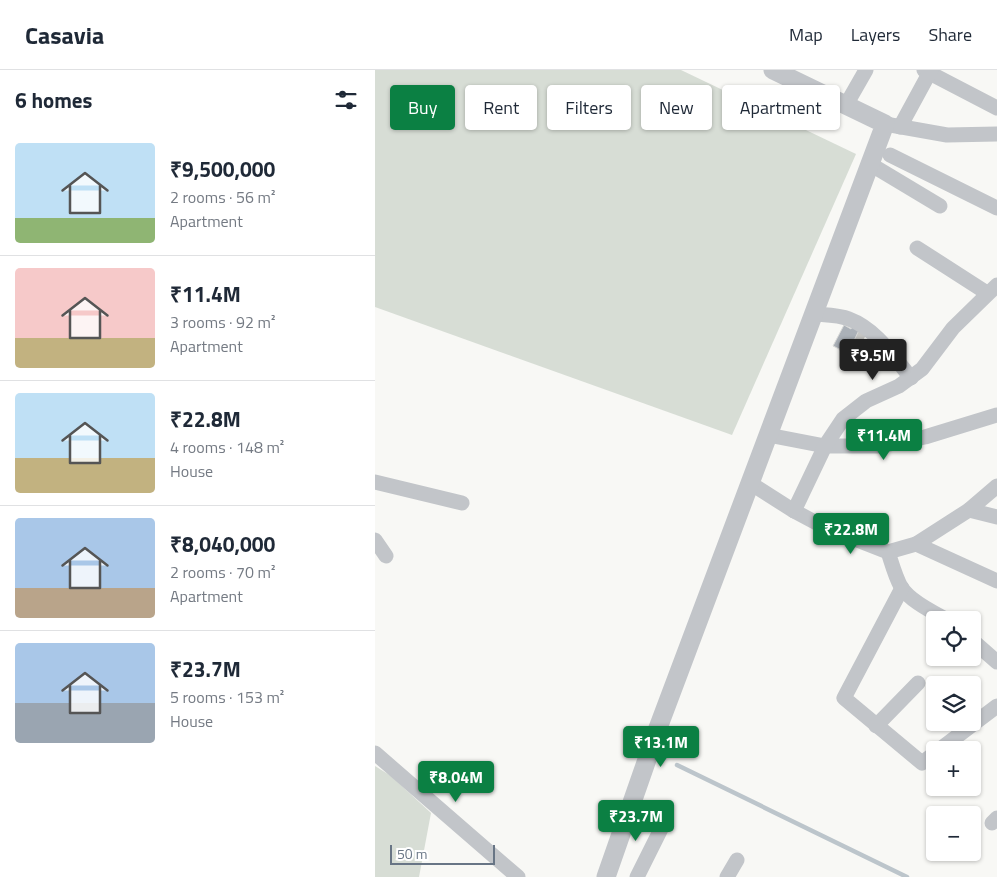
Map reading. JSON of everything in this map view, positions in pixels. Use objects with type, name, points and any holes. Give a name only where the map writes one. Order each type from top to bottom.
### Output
[{"type":"street","points":[[773,70],[794,74],[845,105],[893,126],[947,135],[993,136]]},
{"type":"street","points":[[845,105],[866,70]]},
{"type":"street","points":[[606,877],[658,728],[870,164],[928,71],[997,108]]},
{"type":"street","points":[[890,155],[997,208]]},
{"type":"street","points":[[870,164],[939,206]]},
{"type":"street","points":[[794,511],[825,446],[843,419],[866,401],[899,386],[922,369],[953,328],[992,289],[917,248]]},
{"type":"street","points":[[814,314],[847,318],[867,327],[911,378]]},
{"type":"street","points":[[768,435],[825,446],[880,446],[996,419]]},
{"type":"street","points":[[375,482],[462,503]]},
{"type":"street","points":[[751,483],[794,511],[831,530],[888,552],[916,544],[969,510],[997,486]]},
{"type":"street","points":[[969,510],[997,517]]},
{"type":"street","points":[[375,540],[386,556]]},
{"type":"street","points":[[916,544],[997,581]]},
{"type":"street","points":[[888,552],[894,573],[902,588],[921,605],[931,611]]},
{"type":"street","points":[[902,588],[844,698],[922,763],[926,760]]},
{"type":"street","points":[[981,648],[997,662]]},
{"type":"street","points":[[876,726],[918,682]]},
{"type":"street","points":[[951,741],[997,706]]},
{"type":"street","points":[[375,753],[518,877]]},
{"type":"street","points":[[637,877],[663,825]]},
{"type":"street","points":[[727,877],[737,860]]},
{"type":"shaded area","points":[[375,70],[681,70],[722,90],[722,130],[806,130],[856,154],[732,435],[375,307]]},
{"type":"shaded area","points":[[375,766],[391,776],[431,813],[419,877],[375,877]]},
{"type":"building","points":[[854,323],[861,326],[848,353],[833,346],[844,325],[851,329]]},
{"type":"waterway","points":[[677,765],[907,877]]}]
